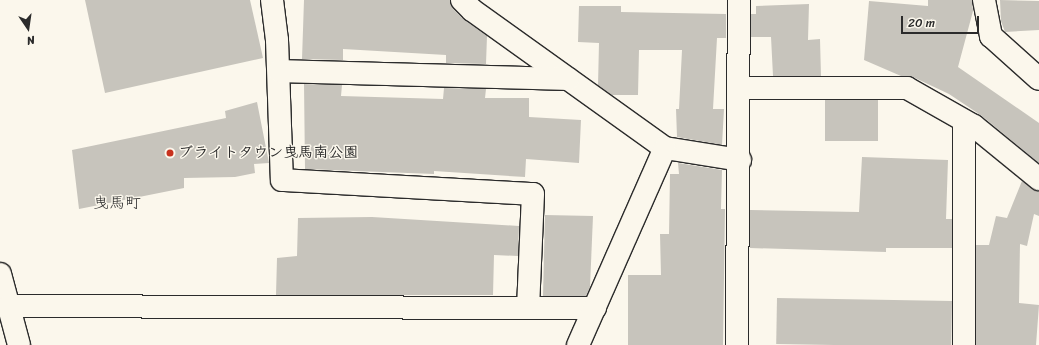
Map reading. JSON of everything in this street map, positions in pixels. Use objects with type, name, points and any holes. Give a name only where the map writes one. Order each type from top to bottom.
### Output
[{"type":"street","points":[[272,0],[279,71],[282,180],[533,194],[528,308]]},
{"type":"street","points":[[462,0],[568,79],[665,148],[740,160]]},
{"type":"street","points":[[737,345],[740,160],[739,0]]},
{"type":"street","points":[[984,0],[991,36],[1039,79]]},
{"type":"street","points":[[279,71],[568,79]]},
{"type":"street","points":[[739,88],[907,88],[964,121],[1039,179]]},
{"type":"street","points":[[964,121],[964,345]]},
{"type":"street","points":[[578,345],[665,148]]},
{"type":"street","points":[[0,274],[19,345]]},
{"type":"street","points":[[9,306],[595,308]]},
{"type":"building","points":[[85,0],[250,0],[263,58],[105,93]]},
{"type":"building","points":[[304,0],[450,0],[453,9],[463,19],[487,36],[486,64],[446,63],[446,55],[343,49],[343,60],[302,59]]},
{"type":"building","points":[[928,0],[972,0],[973,11],[958,67],[1039,123],[1039,163],[982,116],[949,94],[913,77],[901,76],[864,60],[869,1],[928,6]]},
{"type":"building","points":[[1000,0],[1039,1],[1039,30],[1005,32],[1001,21]]},
{"type":"building","points":[[809,4],[808,40],[820,39],[821,76],[773,76],[771,37],[751,37],[751,14],[756,14],[756,6]]},
{"type":"building","points":[[579,6],[621,6],[621,12],[726,14],[726,38],[717,38],[713,109],[724,109],[722,145],[677,137],[676,109],[679,109],[682,50],[639,50],[638,95],[612,95],[598,85],[599,43],[578,42]]},
{"type":"building","points":[[304,84],[342,85],[341,96],[443,99],[444,88],[486,89],[485,98],[529,98],[529,117],[581,120],[579,163],[526,159],[525,177],[434,171],[434,174],[305,169]]},
{"type":"building","points":[[825,100],[878,100],[878,141],[825,141]]},
{"type":"building","name":"ブライトタウン曳馬南公園","points":[[257,102],[269,163],[254,164],[255,173],[235,177],[184,178],[184,188],[79,209],[72,150],[226,118],[225,111]]},
{"type":"building","points":[[862,157],[948,160],[946,219],[952,219],[952,248],[886,248],[886,252],[750,248],[750,210],[859,212]]},
{"type":"building","points":[[678,163],[722,170],[721,209],[725,209],[723,345],[628,345],[628,275],[661,275],[660,234],[669,234],[670,174],[679,174]]},
{"type":"building","points":[[1022,181],[1039,191],[1039,216],[1034,214],[1027,246],[1020,244],[1019,303],[1039,305],[1036,345],[976,345],[976,245],[989,245],[996,216],[1007,218]]},
{"type":"building","points":[[545,215],[593,216],[590,287],[586,296],[543,296]]},
{"type":"building","points":[[372,217],[519,226],[518,256],[494,255],[493,295],[276,295],[277,258],[297,256],[298,218]]},
{"type":"building","points":[[777,298],[952,301],[951,345],[776,344]]},
{"type":"place","name":"ブライトタウン曳馬南公園","points":[[170,153]]},
{"type":"district","name":"曳馬町","points":[[117,203]]}]
